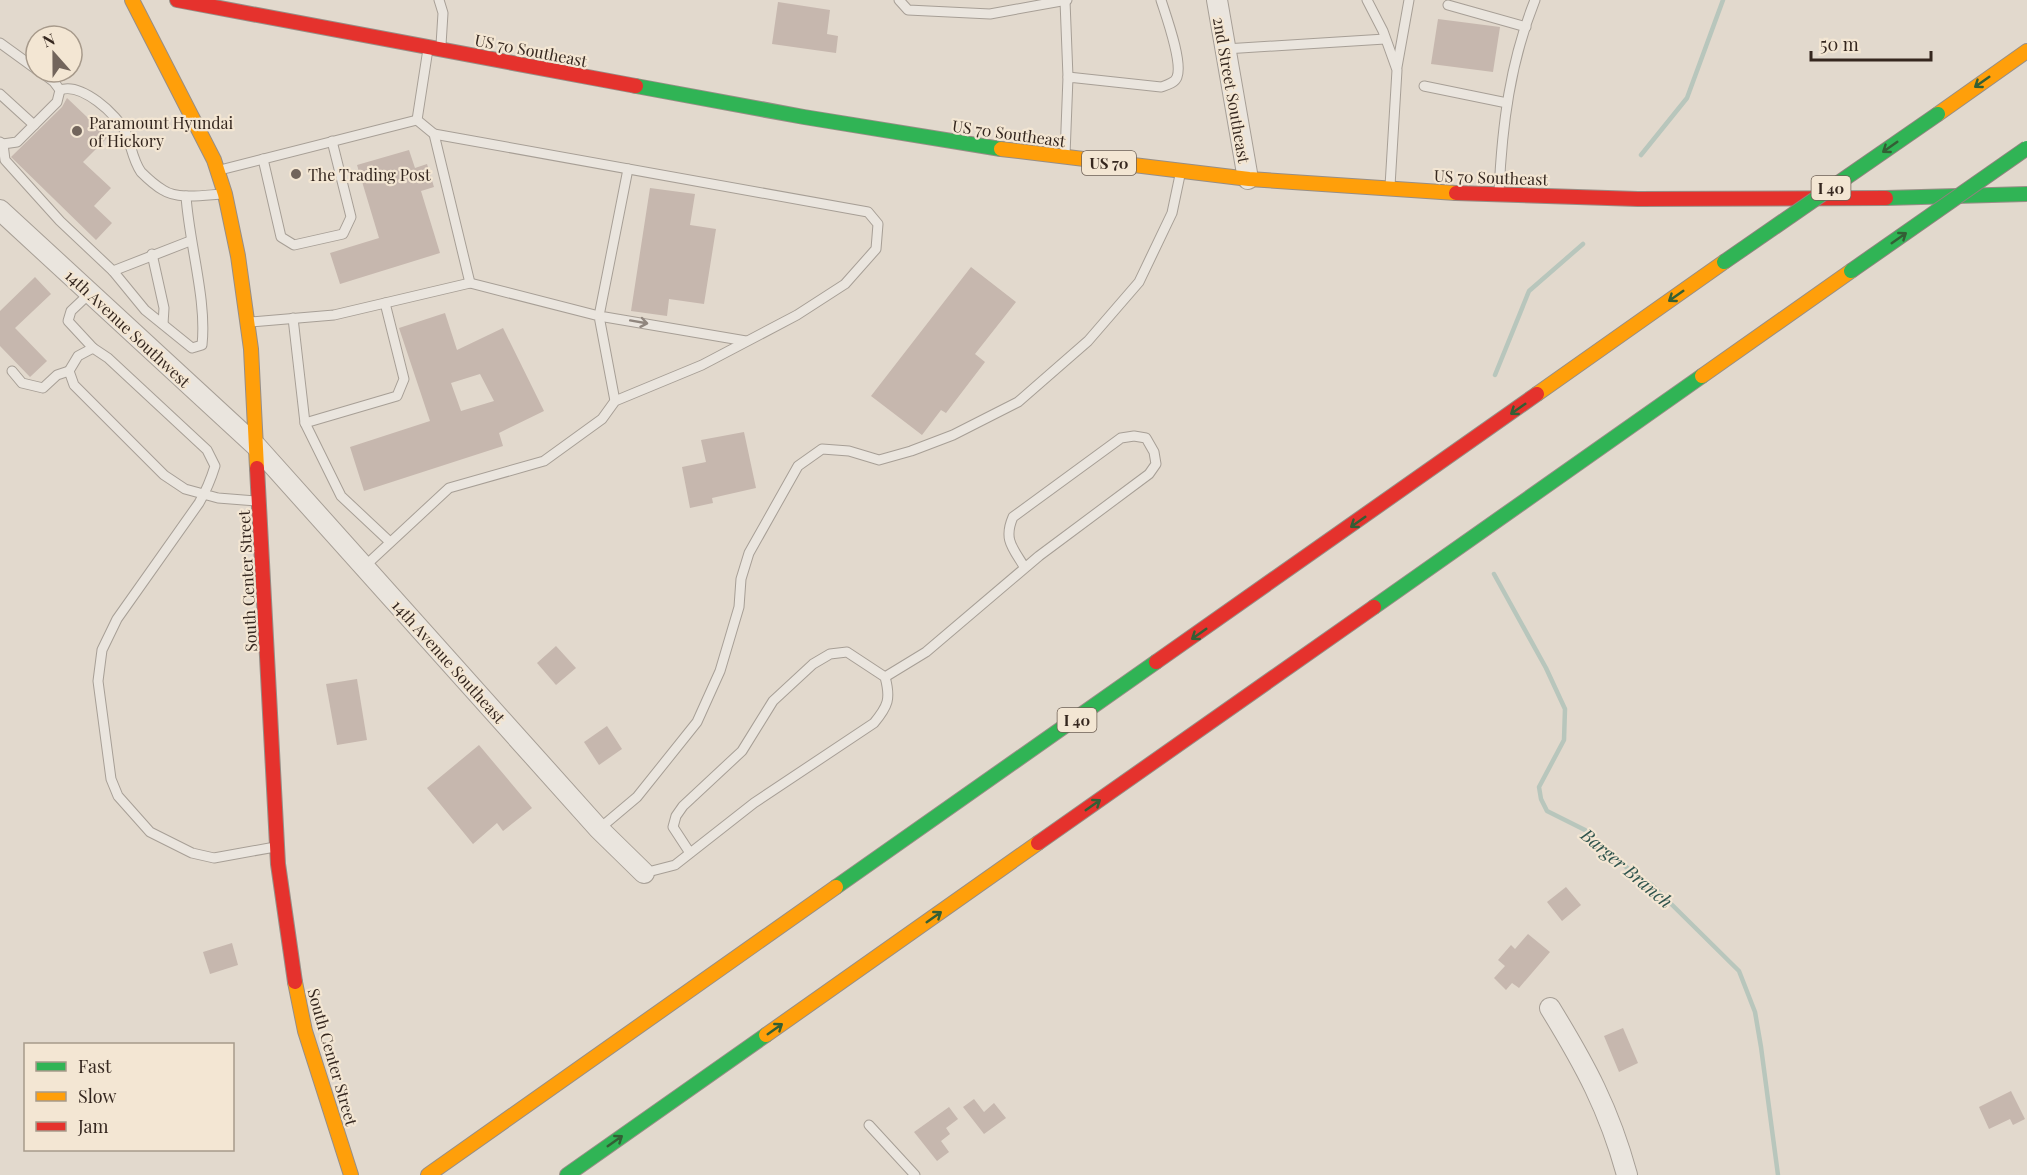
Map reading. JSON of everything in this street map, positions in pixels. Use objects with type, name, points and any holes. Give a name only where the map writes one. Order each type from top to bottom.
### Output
[{"type":"main road","name":"South Center Street","points":[[132,0],[205,138],[225,194],[248,322],[277,847],[288,948],[305,1031],[351,1175]]},
{"type":"main road","name":"US 70 Southeast","points":[[177,0],[876,131],[1065,158],[1248,179],[1499,194],[1746,201],[1884,200],[2027,194]]},
{"type":"main road","name":"I 40","points":[[428,1175],[2027,51]]},
{"type":"main road","points":[[567,1175],[2027,148]]},
{"type":"street","name":"2nd Street Southeast","points":[[1217,0],[1248,179]]},
{"type":"street","name":"14th Avenue Southwest","points":[[0,210],[256,446]]},
{"type":"street","name":"14th Avenue Southeast","points":[[256,446],[599,830],[644,873]]},
{"type":"street","points":[[1550,1008],[1585,1065],[1603,1100],[1627,1175]]},
{"type":"lane","points":[[417,120],[443,14],[439,0]]},
{"type":"lane","points":[[899,0],[908,10],[990,14],[1066,0],[1068,77],[1065,158]]},
{"type":"lane","points":[[1068,77],[1161,87],[1171,84],[1177,77],[1178,64],[1161,0]]},
{"type":"lane","points":[[1367,0],[1397,70]]},
{"type":"lane","points":[[1390,189],[1397,70],[1409,0]]},
{"type":"lane","points":[[1499,194],[1502,138],[1507,103],[1535,0]]},
{"type":"lane","points":[[1448,5],[1526,27]]},
{"type":"lane","points":[[1226,49],[1385,39]]},
{"type":"lane","points":[[0,43],[24,60]]},
{"type":"lane","points":[[56,84],[60,90]]},
{"type":"lane","points":[[60,90],[68,87],[76,88],[111,112],[125,131],[141,171],[165,192],[186,196],[225,194]]},
{"type":"lane","points":[[1424,87],[1507,103]]},
{"type":"lane","points":[[60,90],[57,102],[17,142],[1,143],[5,160],[60,220],[113,271],[145,310],[192,348],[202,345],[204,329],[190,241],[186,196]]},
{"type":"lane","points":[[0,94],[34,125]]},
{"type":"lane","points":[[218,171],[417,120]]},
{"type":"lane","points":[[365,566],[449,488],[544,461],[602,419],[615,401],[702,365],[797,315],[845,284],[876,249],[878,224],[868,212],[434,134],[417,120]]},
{"type":"lane","points":[[434,134],[470,283]]},
{"type":"lane","points":[[262,159],[282,237],[294,245],[343,234],[351,217],[332,141]]},
{"type":"lane","points":[[615,401],[599,316],[628,169]]},
{"type":"lane","points":[[599,830],[637,797],[697,722],[720,671],[738,607],[741,579],[749,553],[798,466],[822,449],[849,451],[879,460],[911,451],[953,435],[1018,402],[1088,341],[1139,282],[1172,213],[1181,171]]},
{"type":"lane","points":[[113,271],[190,241]]},
{"type":"lane","points":[[152,254],[164,308],[163,324]]},
{"type":"lane","points":[[248,322],[334,315],[470,283],[599,316],[746,341]]},
{"type":"lane","points":[[90,293],[71,311],[68,321],[93,348],[108,358],[207,450],[215,466],[205,493],[117,619],[102,650],[98,681],[111,779],[118,796],[150,832],[192,853],[214,858],[277,847]]},
{"type":"lane","points":[[305,423],[397,396],[404,379],[385,303]]},
{"type":"lane","points":[[293,318],[305,423],[341,496],[390,542]]},
{"type":"lane","points":[[12,371],[22,383],[43,388],[57,375],[69,371],[78,356],[93,348]]},
{"type":"lane","points":[[69,371],[74,385],[164,475],[185,489],[218,498],[259,501]]},
{"type":"lane","points":[[885,677],[934,646],[1025,568],[1149,474],[1156,464],[1154,452],[1146,438],[1134,436],[1121,438],[1013,517],[1007,530],[1009,543],[1025,568]]},
{"type":"lane","points":[[644,873],[675,865],[754,803],[874,723],[889,705],[885,677],[847,652],[830,654],[813,664],[773,701],[742,751],[683,806],[676,816],[674,827],[690,853]]},
{"type":"lane","points":[[869,1125],[915,1175]]},
{"type":"building","points":[[778,2],[830,10],[827,34],[838,36],[836,53],[772,44]]},
{"type":"building","points":[[1438,19],[1500,27],[1493,72],[1431,64]]},
{"type":"building","points":[[67,98],[108,137],[83,162],[111,188],[94,206],[112,223],[96,240],[11,157],[62,107]]},
{"type":"building","points":[[409,150],[415,168],[427,164],[434,187],[421,191],[440,253],[340,284],[330,253],[379,238],[357,165]]},
{"type":"building","points":[[650,188],[695,194],[690,225],[716,229],[704,304],[669,299],[667,316],[631,311]]},
{"type":"building","points":[[971,267],[1016,302],[975,354],[985,362],[946,413],[941,410],[922,435],[871,396]]},
{"type":"building","points":[[35,277],[51,294],[15,328],[47,361],[30,377],[0,346],[0,311]]},
{"type":"building","points":[[445,313],[457,350],[503,328],[544,411],[499,433],[503,446],[364,491],[350,447],[430,421],[399,328]],"holes":[[[480,374],[494,401],[461,411],[451,383]]]},
{"type":"building","points":[[744,432],[756,488],[712,498],[713,503],[690,508],[682,467],[706,462],[701,440]]},
{"type":"building","points":[[556,646],[576,668],[556,685],[537,663]]},
{"type":"building","points":[[357,679],[367,740],[337,745],[326,684]]},
{"type":"building","points":[[607,726],[622,749],[599,765],[584,742]]},
{"type":"building","points":[[479,745],[532,808],[503,831],[497,823],[473,844],[427,788]]},
{"type":"building","points":[[1566,887],[1581,905],[1562,921],[1547,902]]},
{"type":"building","points":[[1528,934],[1550,952],[1519,988],[1512,983],[1506,990],[1494,978],[1505,966],[1498,960],[1511,945],[1515,949]]},
{"type":"building","points":[[232,943],[238,965],[210,974],[203,952]]},
{"type":"building","points":[[1623,1028],[1638,1063],[1619,1072],[1604,1036]]},
{"type":"building","points":[[2011,1091],[2025,1119],[2013,1125],[2010,1119],[1989,1129],[1979,1107]]},
{"type":"building","points":[[974,1099],[984,1112],[994,1103],[1006,1118],[984,1134],[963,1107]]},
{"type":"building","points":[[949,1107],[958,1119],[946,1128],[950,1134],[941,1141],[949,1152],[937,1161],[914,1132]]},
{"type":"waterway","name":"Barger Branch","points":[[1641,155],[1687,98],[1723,0]]},
{"type":"waterway","name":"Barger Branch","points":[[1495,375],[1529,291],[1583,244]]},
{"type":"waterway","name":"Barger Branch","points":[[1494,574],[1546,668],[1565,709],[1564,740],[1539,787],[1541,799],[1547,811],[1585,830],[1634,874],[1652,885],[1739,971],[1755,1012],[1778,1175]]},
{"type":"traffic: fast","points":[[636,86],[804,117],[1001,149]]},
{"type":"traffic: fast","points":[[1724,262],[1938,114]]},
{"type":"traffic: fast","points":[[1851,271],[2027,148]]},
{"type":"traffic: fast","points":[[1886,198],[2027,194]]},
{"type":"traffic: fast","points":[[1374,607],[1702,376]]},
{"type":"traffic: fast","points":[[836,887],[1156,662]]},
{"type":"traffic: fast","points":[[567,1175],[766,1035]]},
{"type":"traffic: slow","points":[[132,0],[214,160],[225,194],[238,256],[251,349],[257,468]]},
{"type":"traffic: slow","points":[[1938,114],[2027,51]]},
{"type":"traffic: slow","points":[[1001,149],[1249,179],[1456,193]]},
{"type":"traffic: slow","points":[[1537,394],[1724,262]]},
{"type":"traffic: slow","points":[[1702,376],[1851,271]]},
{"type":"traffic: slow","points":[[766,1035],[1038,843]]},
{"type":"traffic: slow","points":[[428,1175],[836,887]]},
{"type":"traffic: slow","points":[[295,982],[305,1031],[351,1175]]},
{"type":"traffic: jam","points":[[177,0],[636,86]]},
{"type":"traffic: jam","points":[[1456,193],[1638,199],[1886,198]]},
{"type":"traffic: jam","points":[[1156,662],[1537,394]]},
{"type":"traffic: jam","points":[[257,468],[278,864],[295,982]]},
{"type":"traffic: jam","points":[[1038,843],[1374,607]]},
{"type":"place","name":"Paramount Hyundai of Hickory","points":[[77,131]]},
{"type":"place","name":"The Trading Post","points":[[296,174]]}]
